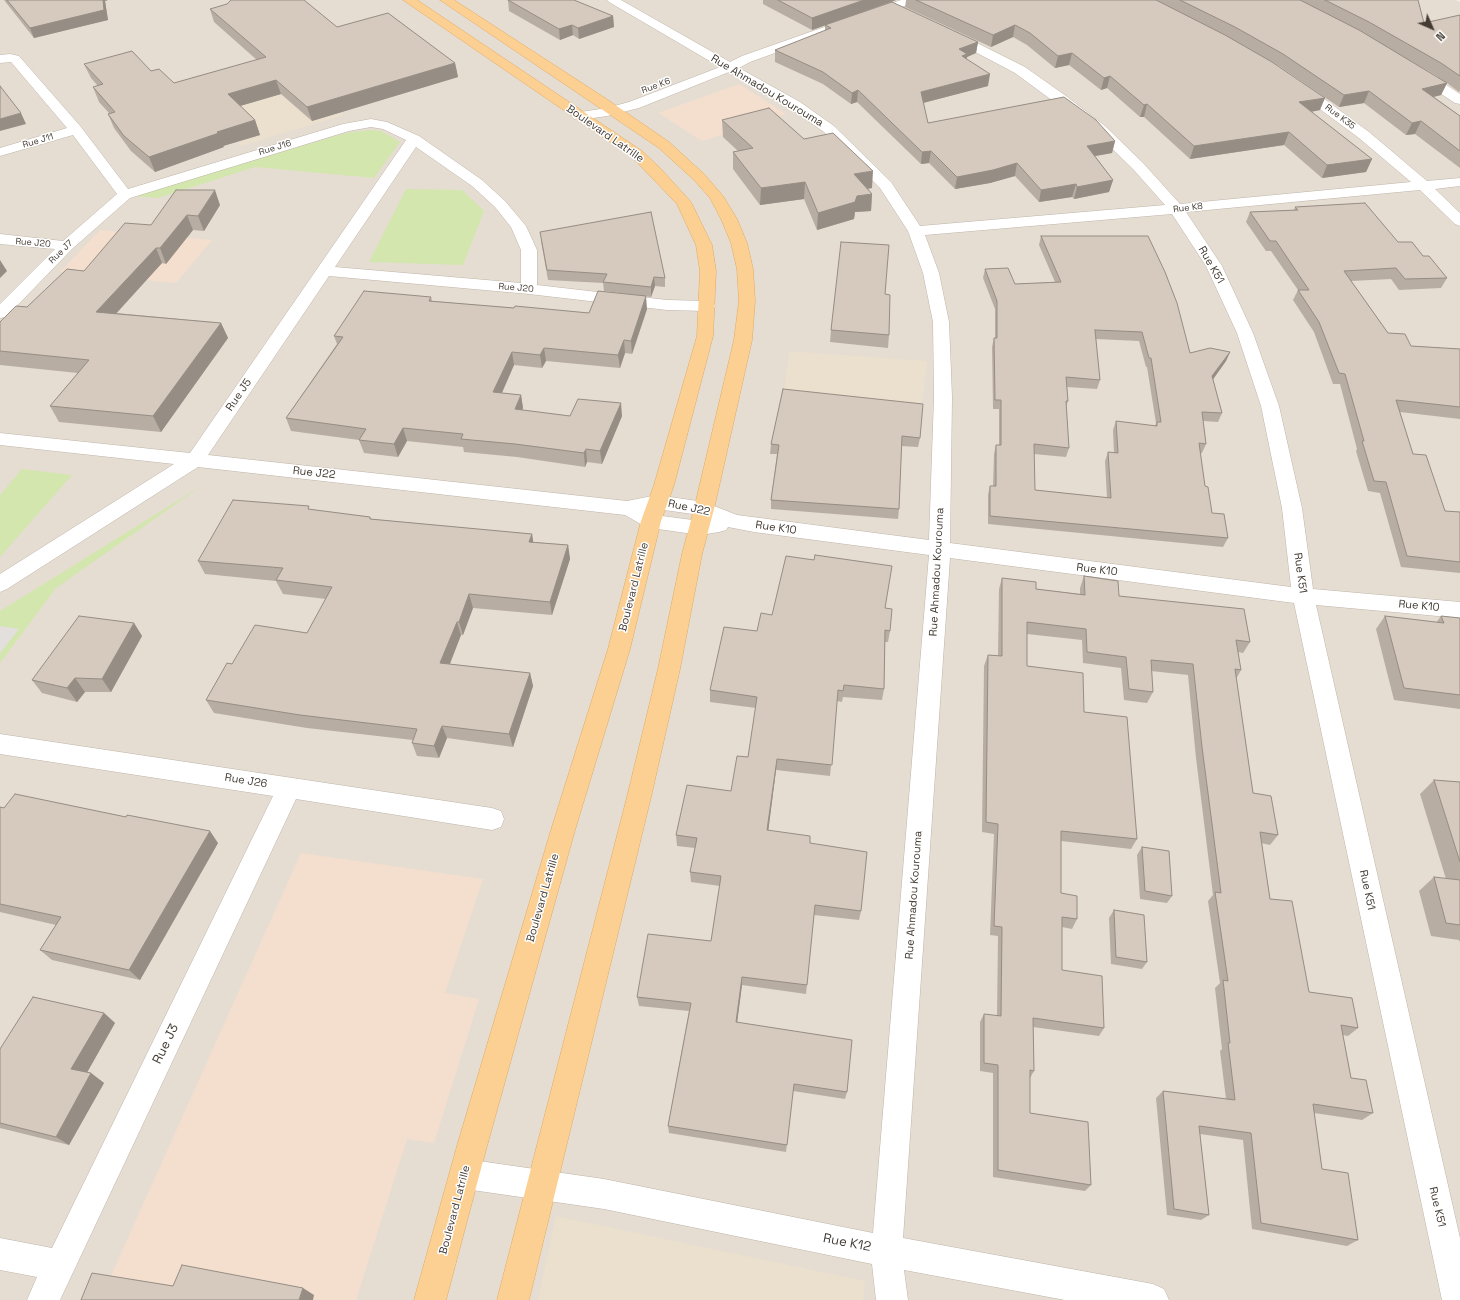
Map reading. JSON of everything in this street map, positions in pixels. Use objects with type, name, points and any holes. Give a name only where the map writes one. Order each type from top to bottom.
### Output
[{"type":"main road","name":"Boulevard Latrille","points":[[409,0],[637,154],[684,202],[704,245],[708,271],[705,336],[664,485],[651,521],[619,649],[560,837],[430,1300]]},
{"type":"main road","points":[[446,0],[609,107],[664,145],[684,163],[716,196],[729,219],[739,243],[745,269],[747,301],[743,340],[702,519],[692,554],[669,669],[641,790],[513,1300]]},
{"type":"street","name":"Rue Ahmadou Kourouma","points":[[613,0],[733,63],[830,129],[886,185],[916,232],[931,273],[941,322],[943,397],[939,530],[940,550],[890,1218],[886,1251],[892,1300]]},
{"type":"street","name":"Rue K6","points":[[572,111],[634,105],[733,63],[912,0]]},
{"type":"street","name":"Rue K51","points":[[891,7],[969,42],[1020,70],[1100,129],[1138,166],[1176,209],[1214,266],[1245,333],[1270,406],[1292,508],[1303,596],[1458,1300]]},
{"type":"street","points":[[0,59],[10,58],[15,60],[76,130],[125,194]]},
{"type":"street","points":[[1410,68],[1460,100]]},
{"type":"street","name":"Rue K35","points":[[1286,78],[1364,135],[1424,186],[1460,221]]},
{"type":"street","name":"Rue J16","points":[[125,194],[348,127],[371,123],[387,126],[414,139],[477,183],[500,204],[518,226],[529,250],[529,289]]},
{"type":"street","name":"Rue J11","points":[[0,152],[76,130]]},
{"type":"street","name":"Rue J5","points":[[0,584],[195,460],[414,139]]},
{"type":"street","name":"Rue K8","points":[[916,232],[1460,182]]},
{"type":"street","name":"Rue J7","points":[[0,313],[67,246],[125,194]]},
{"type":"street","name":"Rue J20","points":[[0,239],[67,246]]},
{"type":"street","name":"Rue J20","points":[[325,271],[529,289],[667,305],[707,306]]},
{"type":"street","name":"Rue J22","points":[[0,439],[627,508],[657,502],[702,519]]},
{"type":"street","name":"Rue J22","points":[[627,508],[651,521],[702,519],[734,522]]},
{"type":"street","name":"Rue K10","points":[[734,522],[1303,596],[1460,610]]},
{"type":"street","name":"Rue J26","points":[[0,744],[492,819]]},
{"type":"street","name":"Rue J3","points":[[43,1300],[288,788]]},
{"type":"street","name":"Rue K12","points":[[465,1174],[604,1194],[886,1251],[1153,1300]]},
{"type":"street","points":[[0,1254],[60,1265]]},
{"type":"shaded area","points":[[0,0],[1455,0],[1460,2],[1460,1300],[0,1300]]},
{"type":"shaded area","points":[[291,65],[344,115],[241,146],[182,86]]},
{"type":"shaded area","points":[[739,84],[786,114],[702,141],[658,113]]},
{"type":"shaded area","points":[[100,230],[212,240],[176,283],[60,272]]},
{"type":"shaded area","points":[[789,351],[927,361],[921,413],[783,399]]},
{"type":"shaded area","points":[[0,626],[19,629],[0,653]]},
{"type":"shaded area","points":[[301,853],[483,879],[445,993],[479,999],[434,1143],[407,1139],[356,1300],[100,1300]]},
{"type":"shaded area","points":[[556,1216],[865,1281],[863,1300],[538,1300]]},
{"type":"green space","points":[[369,130],[381,131],[400,142],[374,178],[255,167],[158,198],[133,196],[346,133]]},
{"type":"green space","points":[[406,189],[462,190],[484,211],[463,265],[369,262]]},
{"type":"green space","points":[[22,469],[72,475],[0,557],[0,495]]},
{"type":"green space","points":[[203,485],[56,588],[0,663],[0,611]]},
{"type":"building","points":[[7,0],[103,0],[104,10],[30,28]]},
{"type":"building","points":[[231,0],[304,0],[337,27],[388,13],[455,63],[307,107],[276,80],[228,94],[255,120],[149,157],[124,136],[108,114],[115,112],[93,87],[103,84],[84,64],[132,51],[151,71],[159,69],[174,83],[266,57],[210,9],[227,4]]},
{"type":"building","points":[[508,0],[574,0],[613,16],[578,28],[572,25],[559,29]]},
{"type":"building","points":[[778,0],[864,0],[812,18]]},
{"type":"building","points":[[916,0],[1156,0],[1225,35],[1272,62],[1325,98],[1299,102],[1372,159],[1327,165],[1289,132],[1194,146],[1147,104],[1144,105],[1110,76],[1104,78],[1072,53],[1058,56],[1030,33],[1015,25],[993,35]]},
{"type":"building","points":[[1180,0],[1300,0],[1359,30],[1447,83],[1422,89],[1460,116],[1460,151],[1421,121],[1412,123],[1369,91],[1344,95],[1283,54],[1235,27]]},
{"type":"building","points":[[1325,0],[1418,0],[1424,23],[1460,15],[1460,76],[1441,63],[1369,22]]},
{"type":"building","points":[[892,2],[978,42],[959,49],[967,54],[962,56],[990,74],[921,92],[928,123],[1064,97],[1096,120],[1115,141],[1087,146],[1113,180],[1077,187],[1076,184],[1041,190],[1017,163],[993,170],[957,177],[931,151],[922,152],[858,90],[852,93],[823,72],[775,50],[831,28],[825,25]]},
{"type":"building","points":[[0,86],[21,113],[0,119]]},
{"type":"building","points":[[769,108],[804,139],[833,133],[873,171],[854,174],[872,194],[857,196],[855,202],[818,213],[805,182],[761,188],[733,152],[753,148],[722,120]]},
{"type":"building","points":[[176,190],[215,190],[198,216],[187,215],[160,248],[156,248],[96,312],[221,323],[153,416],[50,406],[89,360],[0,351],[0,322],[16,306],[27,307],[67,269],[84,271],[125,223],[151,225]]},
{"type":"building","points":[[1365,203],[1398,242],[1412,242],[1423,256],[1429,256],[1447,278],[1405,279],[1396,268],[1344,271],[1388,333],[1405,334],[1411,346],[1460,349],[1460,407],[1396,400],[1413,454],[1426,455],[1445,511],[1460,512],[1460,562],[1407,556],[1386,482],[1374,481],[1345,374],[1339,373],[1319,322],[1298,290],[1309,290],[1276,241],[1270,241],[1250,212],[1298,210],[1295,207]]},
{"type":"building","points":[[651,212],[665,278],[654,277],[651,287],[603,282],[607,274],[547,270],[540,232]]},
{"type":"building","points":[[1041,236],[1148,236],[1165,272],[1177,303],[1190,353],[1210,348],[1230,352],[1212,376],[1222,413],[1202,412],[1206,444],[1199,443],[1205,486],[1208,487],[1212,513],[1224,514],[1228,538],[990,516],[990,486],[996,486],[996,445],[1001,445],[1001,400],[995,400],[994,338],[997,338],[997,301],[985,269],[1008,268],[1015,284],[1061,282]],"holes":[[[1095,330],[1142,332],[1149,358],[1151,358],[1161,422],[1157,422],[1157,426],[1116,421],[1118,453],[1108,452],[1111,498],[1035,490],[1034,444],[1069,448],[1066,377],[1100,380]]]},
{"type":"building","points":[[841,242],[889,245],[885,294],[890,295],[889,335],[831,330]]},
{"type":"building","points":[[364,291],[431,297],[429,301],[514,308],[515,306],[589,313],[598,291],[646,296],[631,341],[624,340],[618,355],[544,348],[540,355],[512,352],[493,392],[521,395],[515,409],[570,416],[578,399],[621,403],[600,451],[586,449],[584,453],[461,439],[463,434],[403,428],[394,444],[359,440],[366,429],[286,418],[343,337],[334,336]]},
{"type":"building","points":[[783,389],[923,404],[920,438],[902,436],[899,509],[771,500],[779,445],[771,444]]},
{"type":"building","points":[[233,500],[309,506],[308,509],[370,517],[370,519],[532,534],[529,542],[568,545],[550,602],[469,594],[459,622],[457,622],[440,663],[530,673],[509,734],[442,726],[434,746],[412,743],[417,729],[300,715],[206,700],[227,663],[232,664],[255,625],[307,633],[332,587],[276,580],[283,568],[198,561]]},
{"type":"building","points":[[815,555],[892,566],[885,608],[892,609],[890,631],[885,630],[884,689],[844,685],[843,691],[838,690],[832,765],[777,759],[767,830],[810,836],[810,843],[867,852],[861,911],[815,905],[807,985],[742,977],[736,1022],[852,1040],[847,1092],[794,1084],[787,1145],[668,1126],[691,1003],[637,997],[648,934],[711,941],[721,876],[690,872],[697,838],[676,835],[687,785],[731,791],[737,756],[748,757],[757,697],[710,690],[724,627],[757,631],[761,613],[772,615],[786,556],[814,560]]},
{"type":"building","points":[[1084,576],[1118,581],[1119,596],[1244,609],[1250,642],[1236,640],[1241,670],[1235,669],[1253,793],[1271,796],[1278,835],[1260,832],[1270,899],[1292,901],[1309,992],[1352,998],[1358,1028],[1341,1025],[1351,1078],[1366,1080],[1373,1113],[1313,1104],[1322,1169],[1348,1173],[1358,1240],[1261,1223],[1251,1133],[1199,1126],[1209,1215],[1174,1209],[1163,1091],[1235,1100],[1228,1043],[1230,1043],[1223,980],[1228,981],[1215,892],[1221,893],[1193,664],[1151,660],[1153,692],[1129,689],[1126,657],[1087,652],[1086,629],[1027,622],[1027,666],[1083,673],[1084,712],[1127,717],[1137,839],[1061,831],[1061,893],[1077,896],[1077,919],[1062,917],[1062,970],[1102,976],[1104,1028],[1033,1018],[1034,1071],[1030,1070],[1030,1113],[1088,1122],[1091,1185],[998,1170],[998,1065],[984,1063],[984,1014],[1001,1016],[1002,927],[994,926],[998,824],[986,822],[988,655],[1002,656],[1002,578],[1036,582],[1036,589],[1085,595]]},
{"type":"building","points":[[79,616],[134,623],[102,679],[75,678],[67,688],[32,680]]},
{"type":"building","points":[[1385,616],[1444,623],[1441,616],[1460,618],[1460,695],[1404,688]]},
{"type":"building","points":[[1434,780],[1460,782],[1460,862]]},
{"type":"building","points":[[15,794],[126,817],[127,815],[210,831],[129,970],[40,950],[61,917],[0,904],[0,807],[4,808]]},
{"type":"building","points":[[1142,847],[1169,851],[1172,896],[1145,891]]},
{"type":"building","points":[[1434,877],[1460,880],[1460,925],[1446,923]]},
{"type":"building","points":[[1114,910],[1144,915],[1147,962],[1116,957]]},
{"type":"building","points":[[33,997],[104,1013],[71,1069],[91,1073],[56,1137],[0,1123],[0,1049]]},
{"type":"building","points":[[182,1265],[303,1288],[299,1300],[81,1300],[92,1273],[173,1286]]}]
